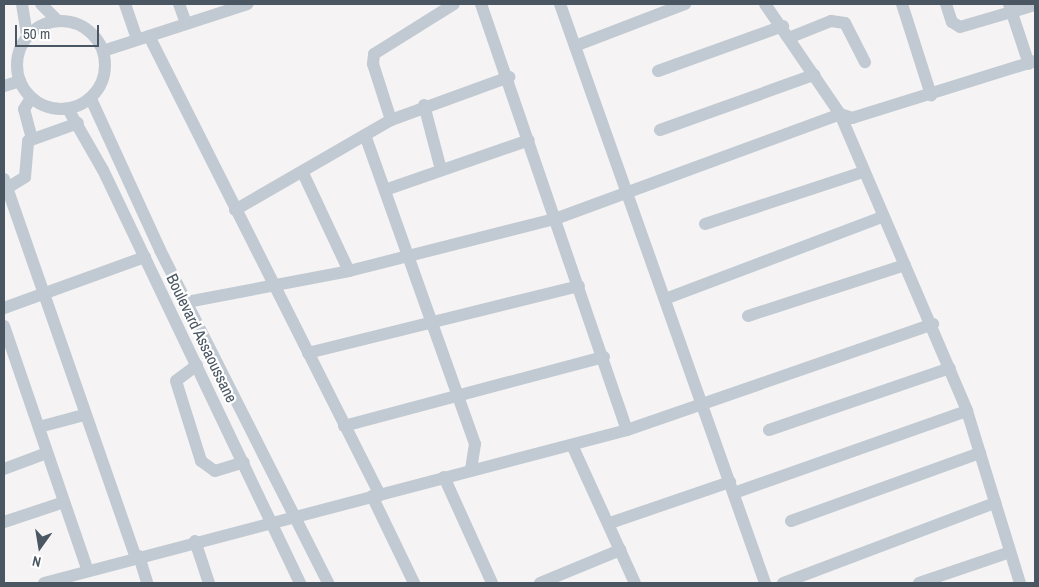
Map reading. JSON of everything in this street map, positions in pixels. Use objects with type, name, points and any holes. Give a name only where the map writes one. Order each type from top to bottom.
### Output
[{"type":"street","points":[[22,4],[27,36],[17,58],[20,81],[31,98],[52,109],[68,109],[91,98],[102,82],[103,51],[86,28],[58,21],[41,4]]},
{"type":"street","points":[[125,4],[275,286],[344,426],[414,583]]},
{"type":"street","points":[[179,4],[186,23]]},
{"type":"street","points":[[103,51],[248,4]]},
{"type":"street","points":[[391,120],[373,64],[374,54],[438,8],[454,4]]},
{"type":"street","points":[[481,4],[509,77],[627,430]]},
{"type":"street","points":[[560,4],[766,583]]},
{"type":"street","points":[[575,46],[685,4]]},
{"type":"street","points":[[765,4],[791,37],[840,114],[882,217],[933,324],[967,411],[1020,583]]},
{"type":"street","points":[[902,4],[931,95]]},
{"type":"street","points":[[946,4],[952,22],[960,27],[1010,7],[1035,5]]},
{"type":"street","points":[[187,302],[349,271],[555,219],[626,191],[840,114],[868,116],[1032,62],[1010,7]]},
{"type":"street","points":[[27,36],[58,21]]},
{"type":"street","points":[[791,37],[831,21],[845,23],[865,62]]},
{"type":"street","points":[[658,70],[782,26]]},
{"type":"street","points":[[660,130],[814,75]]},
{"type":"street","points":[[235,210],[303,173],[391,120],[424,105],[509,77]]},
{"type":"street","points":[[4,86],[20,81]]},
{"type":"street","points":[[31,98],[24,109],[32,138]]},
{"type":"street","name":"Boulevard Assaoussane","points":[[91,98],[187,302],[328,583]]},
{"type":"street","points":[[424,105],[441,170]]},
{"type":"street","name":"Boulevard Assaoussane","points":[[68,109],[78,123],[145,257],[300,583]]},
{"type":"street","points":[[78,123],[32,138],[24,152],[25,177],[6,192],[44,294],[84,415],[147,583]]},
{"type":"street","points":[[365,135],[475,444],[471,468]]},
{"type":"street","points":[[385,190],[529,140]]},
{"type":"street","points":[[705,224],[863,172]]},
{"type":"street","points":[[303,173],[349,271]]},
{"type":"street","points":[[665,299],[882,217]]},
{"type":"street","points":[[4,308],[145,257]]},
{"type":"street","points":[[748,316],[905,265]]},
{"type":"street","points":[[308,353],[432,324],[579,286]]},
{"type":"street","points":[[44,583],[137,556],[294,515],[376,496],[471,468],[627,430],[933,324]]},
{"type":"street","points":[[4,326],[8,351],[39,427],[88,571]]},
{"type":"street","points":[[344,426],[457,393],[604,357]]},
{"type":"street","points":[[196,365],[176,381],[201,461],[215,470],[244,462]]},
{"type":"street","points":[[769,430],[950,368]]},
{"type":"street","points":[[610,523],[732,487],[967,411]]},
{"type":"street","points":[[39,427],[84,415]]},
{"type":"street","points":[[572,444],[610,523],[634,583]]},
{"type":"street","points":[[4,469],[47,453]]},
{"type":"street","points":[[791,521],[980,453]]},
{"type":"street","points":[[444,477],[492,583]]},
{"type":"street","points":[[4,522],[64,502]]},
{"type":"street","points":[[783,583],[995,504]]},
{"type":"street","points":[[195,541],[209,583]]},
{"type":"street","points":[[540,583],[620,550]]},
{"type":"street","points":[[919,583],[1010,552]]}]
